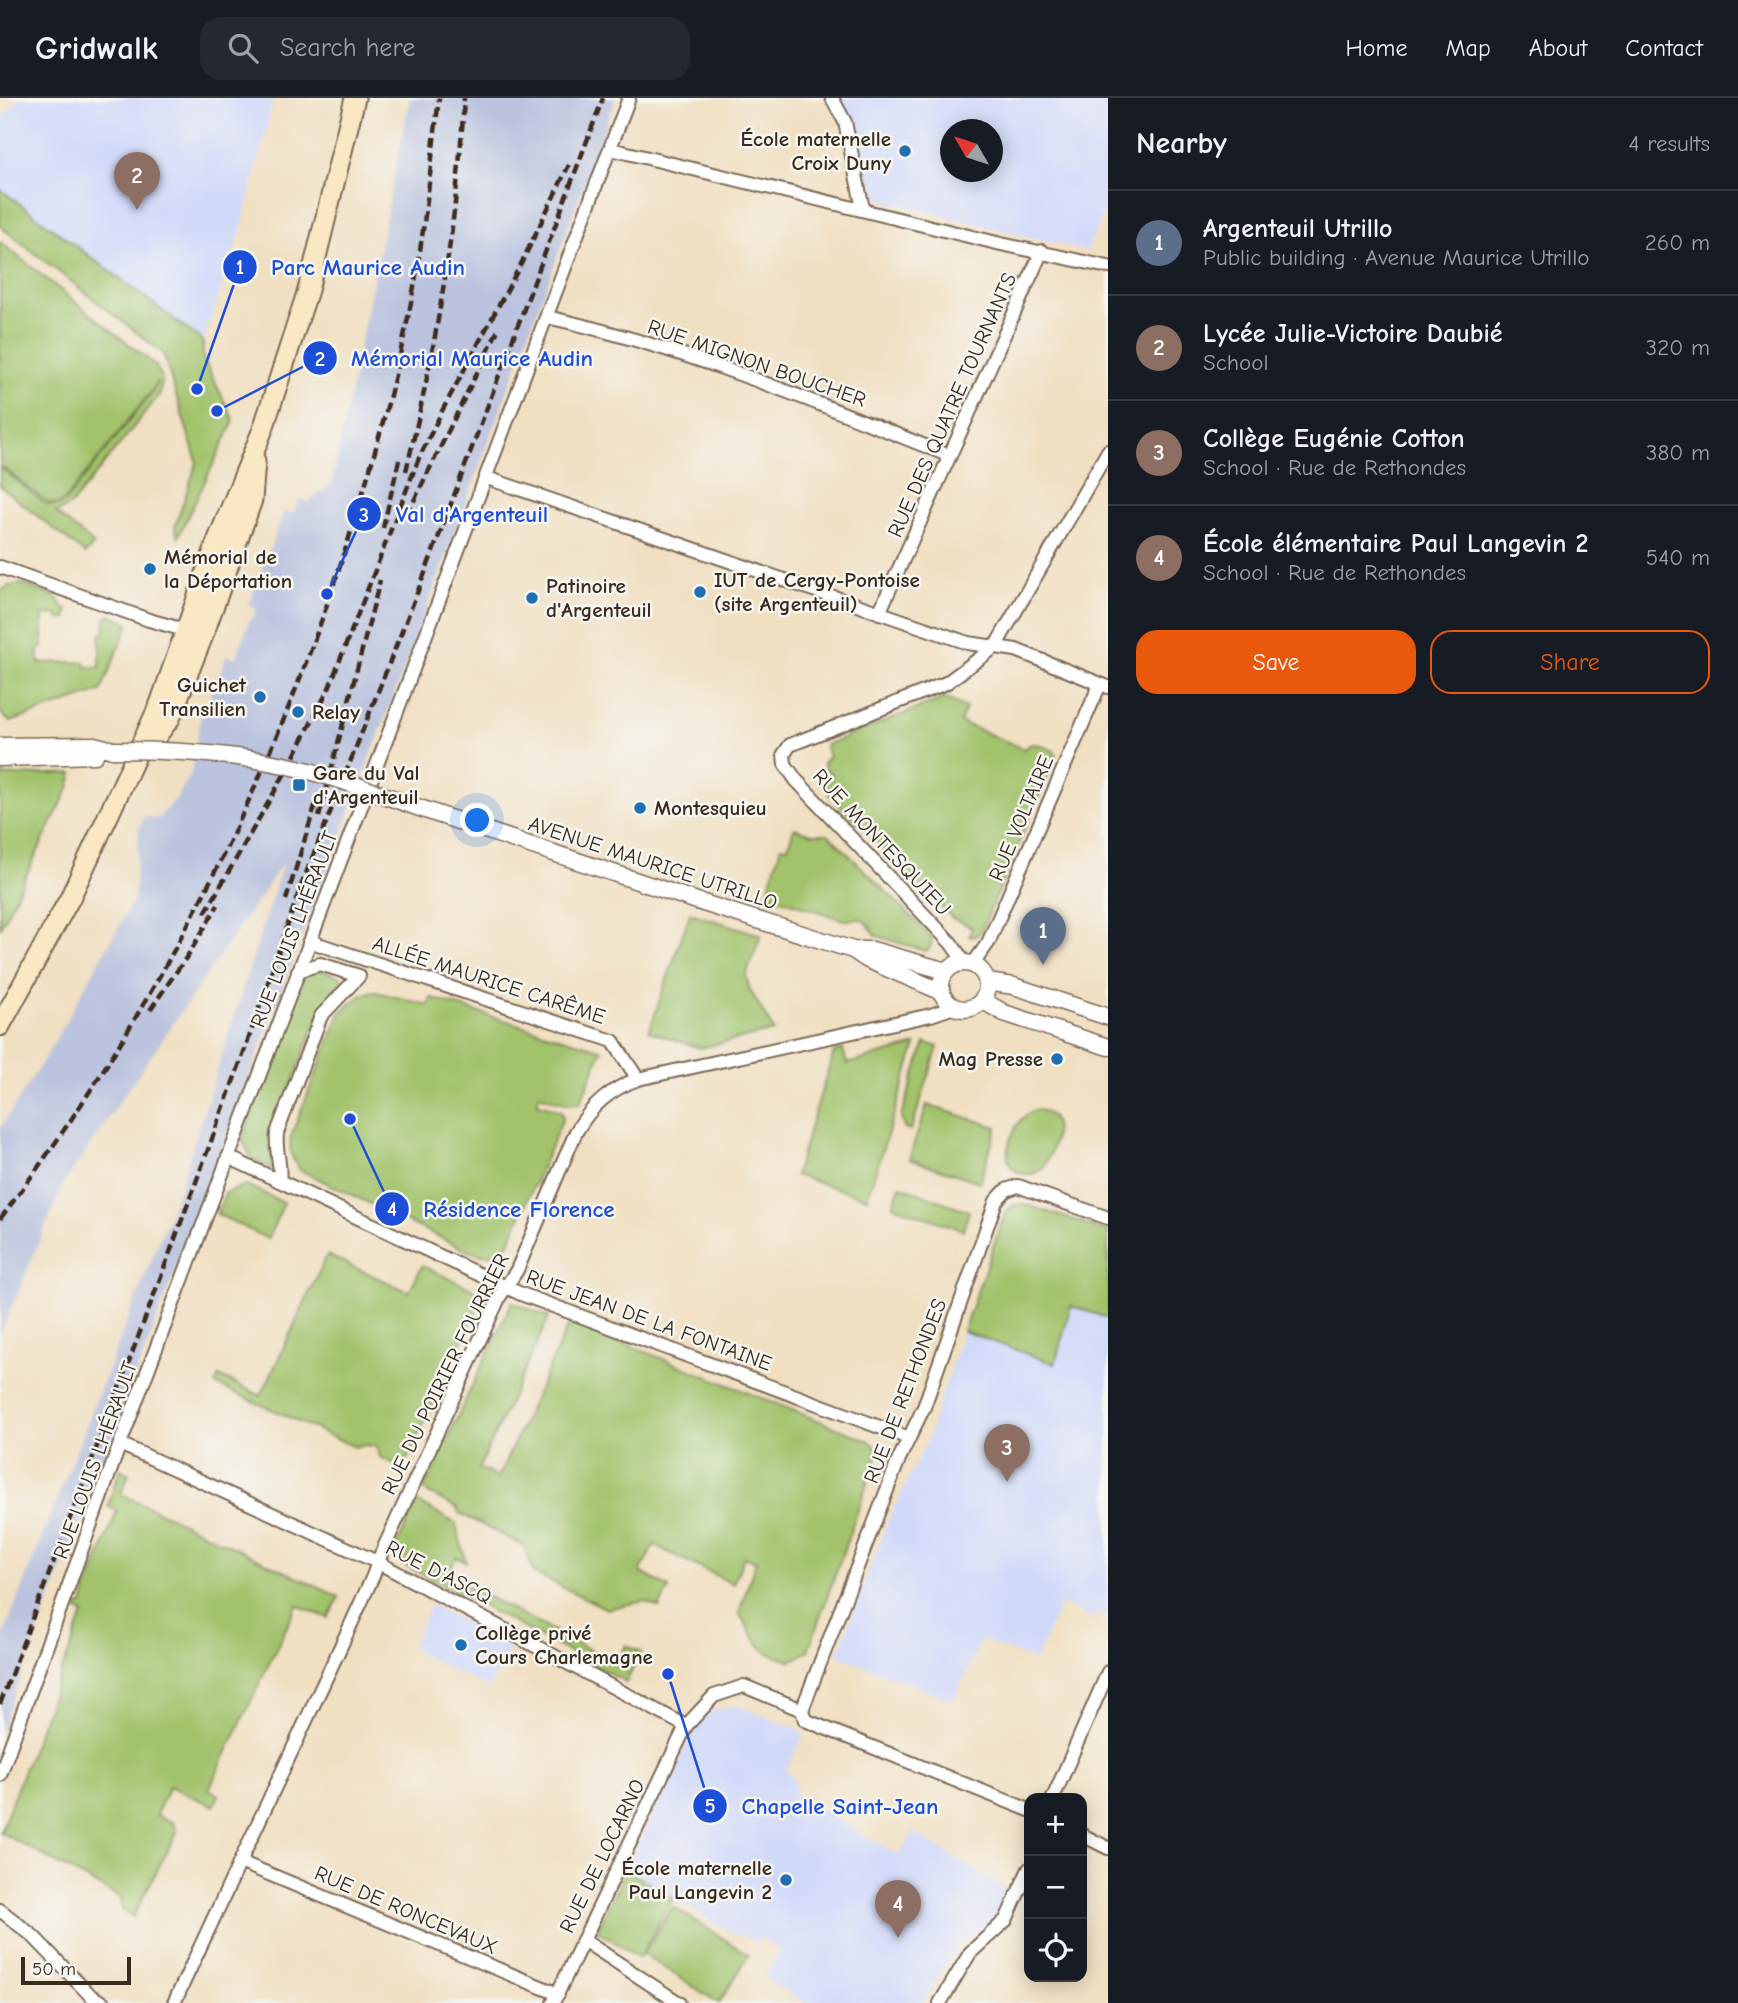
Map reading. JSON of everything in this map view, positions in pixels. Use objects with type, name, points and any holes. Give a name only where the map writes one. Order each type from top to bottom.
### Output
[{"type":"main road","points":[[0,1026],[70,898],[160,704],[188,631],[217,541],[256,445],[315,267],[355,98]]},
{"type":"main road","points":[[124,783],[170,718],[202,638],[253,500],[256,445]]},
{"type":"street","name":"RUE LOUIS LHÉRAULT","points":[[0,1775],[120,1444],[629,98]]},
{"type":"street","points":[[832,98],[845,122],[863,209]]},
{"type":"street","points":[[611,149],[1001,244],[1108,267]]},
{"type":"street","name":"RUE DES QUATRE TOURNANTS","points":[[879,613],[1042,251]]},
{"type":"street","name":"RUE MIGNON BOUCHER","points":[[547,317],[589,326],[699,360],[803,397],[950,456]]},
{"type":"street","points":[[995,647],[1108,452]]},
{"type":"street","points":[[486,478],[968,643],[1016,650],[1104,686]]},
{"type":"street","points":[[0,567],[188,631]]},
{"type":"street","name":"RUE MONTESQUIEU","points":[[969,963],[796,780],[783,759],[790,745],[946,683],[995,647]]},
{"type":"street","name":"RUE VOLTAIRE","points":[[969,963],[988,943],[1104,686]]},
{"type":"street","points":[[0,746],[94,745],[113,750]]},
{"type":"street","points":[[0,758],[95,755],[113,750]]},
{"type":"street","name":"AVENUE MAURICE UTRILLO","points":[[113,750],[212,754],[283,764],[311,772],[703,903],[853,950],[868,960],[942,992]]},
{"type":"street","points":[[309,944],[320,964]]},
{"type":"street","name":"ALLÉE MAURICE CARÊME","points":[[309,944],[613,1041],[638,1079]]},
{"type":"street","name":"AVENUE MAURICE UTRILLO","points":[[853,950],[872,950],[946,971]]},
{"type":"street","points":[[958,963],[969,963],[979,968],[987,982],[985,995],[970,1008],[954,1007],[945,998],[941,985],[946,971],[958,963]]},
{"type":"street","points":[[279,1181],[281,1169],[276,1148],[277,1133],[321,1016],[359,976],[320,964],[298,971]]},
{"type":"street","points":[[987,982],[1014,986],[1108,1017]]},
{"type":"street","points":[[982,1000],[1004,1013],[1108,1047]]},
{"type":"street","name":"RUE DU POIRIER FOURRIER","points":[[174,2003],[586,1115],[619,1086],[638,1079],[931,1016],[954,1007]]},
{"type":"street","name":"RUE JEAN DE LA FONTAINE","points":[[228,1157],[506,1287],[909,1438]]},
{"type":"street","name":"RUE DE RETHONDES","points":[[802,1710],[909,1438],[924,1407],[996,1200],[1006,1190],[1018,1186],[1108,1218]]},
{"type":"street","name":"RUE D'ASCQ","points":[[120,1444],[377,1562],[686,1726]]},
{"type":"street","points":[[1055,1793],[1108,1672]]},
{"type":"street","points":[[686,1726],[714,1696],[744,1686],[802,1710],[805,1720],[1024,1808]]},
{"type":"street","name":"RUE DE LOCARNO","points":[[555,1998],[686,1726]]},
{"type":"street","points":[[1087,1838],[1108,1848]]},
{"type":"street","name":"RUE DE RONCEVAUX","points":[[240,1862],[555,1998]]},
{"type":"street","points":[[940,2003],[970,1953],[1006,1920],[1024,1880]]},
{"type":"street","points":[[0,1910],[33,1936],[91,1996],[104,2003]]},
{"type":"street","points":[[583,1940],[679,2003]]},
{"type":"shaded area","points":[[20,98],[274,98],[241,230],[203,341],[0,189],[0,120]]},
{"type":"shaded area","points":[[410,98],[616,98],[416,637],[0,1732],[0,1643],[179,1190],[283,863],[64,1183],[0,1335],[0,1128],[47,1055],[134,899],[139,828],[145,816],[157,819],[176,799],[191,774],[200,721],[227,655],[236,658],[250,619],[253,619],[257,608],[249,605],[284,511],[293,514],[299,499],[309,502],[332,483]]},
{"type":"shaded area","points":[[842,98],[1108,98],[1108,203],[1087,251],[877,199]]},
{"type":"shaded area","points":[[1071,1306],[1108,1318],[1108,1618],[1096,1613],[1093,1619],[1061,1603],[1035,1661],[981,1640],[953,1701],[837,1655],[887,1523],[927,1441],[963,1331],[1054,1363]]},
{"type":"shaded area","name":"Collège privé Cours Charlemagne","points":[[431,1605],[511,1644],[489,1688],[411,1647]]},
{"type":"shaded area","points":[[738,1706],[802,1731],[803,1737],[786,1770],[795,1782],[797,1795],[898,1855],[914,1832],[1009,1891],[996,1921],[962,1941],[922,2003],[805,2003],[764,1978],[780,1950],[760,1938],[756,1943],[739,1933],[737,1936],[626,1870],[696,1724],[715,1709]]},
{"type":"green space","points":[[0,189],[203,341],[203,358],[234,421],[178,537],[175,527],[197,462],[163,353],[0,226]]},
{"type":"green space","points":[[0,242],[155,365],[162,377],[160,394],[71,505],[56,513],[94,544],[85,554],[0,486],[0,467],[44,503],[55,506],[62,504],[154,390],[157,381],[62,502],[55,504],[44,500],[0,465]]},
{"type":"green space","points":[[23,584],[55,596],[67,611],[66,619],[58,619],[57,614],[43,615],[43,648],[38,648],[39,663],[85,662],[86,667],[100,667],[100,634],[105,633],[105,618],[110,615],[129,623],[101,691],[10,722],[0,712],[0,592],[8,586]]},
{"type":"green space","points":[[944,698],[966,708],[960,722],[1024,749],[1031,744],[1041,745],[1054,751],[1056,755],[983,928],[974,936],[969,936],[972,927],[952,918],[829,794],[828,784],[832,774],[826,770],[823,763],[829,756],[825,745]]},
{"type":"green space","points":[[73,773],[69,788],[0,928],[0,776]]},
{"type":"green space","points":[[794,828],[812,834],[828,834],[932,937],[930,948],[925,951],[877,936],[863,919],[844,920],[767,894],[781,846],[788,847]]},
{"type":"green space","points":[[690,913],[761,935],[746,976],[750,990],[774,1031],[700,1048],[649,1031]]},
{"type":"green space","points":[[318,969],[341,977],[345,984],[320,1011],[272,1137],[270,1149],[274,1170],[252,1159],[242,1139],[304,973]]},
{"type":"green space","points":[[372,991],[428,1005],[431,998],[602,1050],[580,1103],[569,1104],[539,1095],[537,1103],[561,1111],[563,1118],[509,1243],[499,1251],[478,1254],[466,1250],[300,1170],[295,1162],[290,1150],[291,1136],[340,1013],[360,996]]},
{"type":"green space","points":[[925,1043],[938,1047],[911,1130],[904,1128],[901,1117]]},
{"type":"green space","points":[[916,1045],[867,1198],[795,1175],[834,1052],[843,1049],[847,1064]]},
{"type":"green space","points":[[927,1105],[997,1127],[980,1182],[909,1159]]},
{"type":"green space","points":[[1030,1112],[1045,1112],[1054,1120],[1055,1138],[1042,1168],[1032,1174],[1022,1174],[1011,1166],[1008,1147],[1019,1123]]},
{"type":"green space","points":[[246,1185],[284,1203],[268,1239],[217,1214],[225,1193]]},
{"type":"green space","points":[[900,1186],[969,1211],[963,1230],[893,1206]]},
{"type":"green space","points":[[1023,1204],[1108,1231],[1108,1318],[1071,1306],[1055,1364],[963,1331],[1006,1211],[1014,1205]]},
{"type":"green space","points":[[327,1255],[409,1292],[422,1266],[484,1294],[403,1468],[380,1457],[376,1446],[355,1447],[215,1384],[219,1376],[261,1396]]},
{"type":"green space","points":[[512,1302],[549,1317],[479,1468],[498,1478],[570,1322],[870,1441],[876,1447],[877,1456],[808,1651],[791,1661],[771,1654],[754,1638],[739,1613],[756,1561],[744,1557],[733,1584],[654,1545],[640,1572],[669,1588],[659,1608],[644,1601],[607,1609],[534,1573],[524,1546],[459,1513],[457,1508],[423,1490]]},
{"type":"green space","points":[[120,1469],[129,1474],[121,1494],[339,1597],[328,1618],[297,1605],[209,1789],[219,1795],[214,1806],[169,1786],[156,1815],[174,1823],[177,1832],[133,1917],[122,1911],[121,1898],[0,1832],[84,1613],[70,1606],[83,1605],[117,1511],[108,1506]]},
{"type":"green space","points":[[417,1502],[456,1524],[466,1562],[456,1557],[447,1576],[617,1664],[626,1645],[641,1653],[626,1682],[401,1563],[394,1551]]},
{"type":"green space","points":[[626,1870],[673,1898],[639,1958],[597,1930]]},
{"type":"green space","points":[[673,1907],[749,1955],[719,2003],[643,1954]]},
{"type":"railway","points":[[0,1219],[113,1055],[163,969],[210,882],[253,792],[291,700],[326,607],[357,512],[395,376],[417,268],[439,98]]},
{"type":"railway","points":[[406,471],[444,286],[464,98]]},
{"type":"railway","points":[[0,1704],[243,1055],[301,886],[425,573],[603,98]]},
{"type":"railway","points":[[205,913],[288,768],[329,688],[419,458],[521,264],[569,165]]},
{"type":"railway","points":[[407,515],[498,330]]},
{"type":"railway","points":[[383,528],[400,456]]},
{"type":"railway","points":[[319,817],[380,580]]},
{"type":"railway","points":[[286,900],[316,803]]},
{"type":"railway","points":[[150,1010],[218,905]]},
{"type":"place","name":"École maternelle Croix Duny","points":[[905,151]]},
{"type":"place","name":"Lycée Julie-Victoire Daubié","points":[[137,210]]},
{"type":"place","name":"Parc Maurice Audin","points":[[197,389]]},
{"type":"place","name":"Mémorial Maurice Audin","points":[[217,411]]},
{"type":"place","name":"Mémorial de la Déportation","points":[[150,569]]},
{"type":"place","name":"IUT de Cergy-Pontoise (site Argenteuil)","points":[[700,592]]},
{"type":"place","name":"Val d'Argenteuil","points":[[327,594]]},
{"type":"place","name":"Patinoire d'Argenteuil","points":[[532,598]]},
{"type":"place","name":"Guichet Transilien","points":[[260,697]]},
{"type":"place","name":"Relay","points":[[298,712]]},
{"type":"place","name":"Gare du Val d'Argenteuil","points":[[299,785]]},
{"type":"place","name":"Montesquieu","points":[[640,808]]},
{"type":"place","name":"Argenteuil Utrillo","points":[[1043,965]]},
{"type":"place","name":"Mag Presse","points":[[1057,1059]]},
{"type":"place","name":"Résidence Florence","points":[[350,1119]]},
{"type":"place","name":"Collège Eugénie Cotton","points":[[1007,1482]]},
{"type":"place","name":"Collège privé Cours Charlemagne","points":[[461,1645]]},
{"type":"place","name":"Chapelle Saint-Jean","points":[[668,1674]]},
{"type":"place","name":"École maternelle Paul Langevin 2","points":[[786,1880]]},
{"type":"place","name":"École élémentaire Paul Langevin 2","points":[[898,1938]]}]
